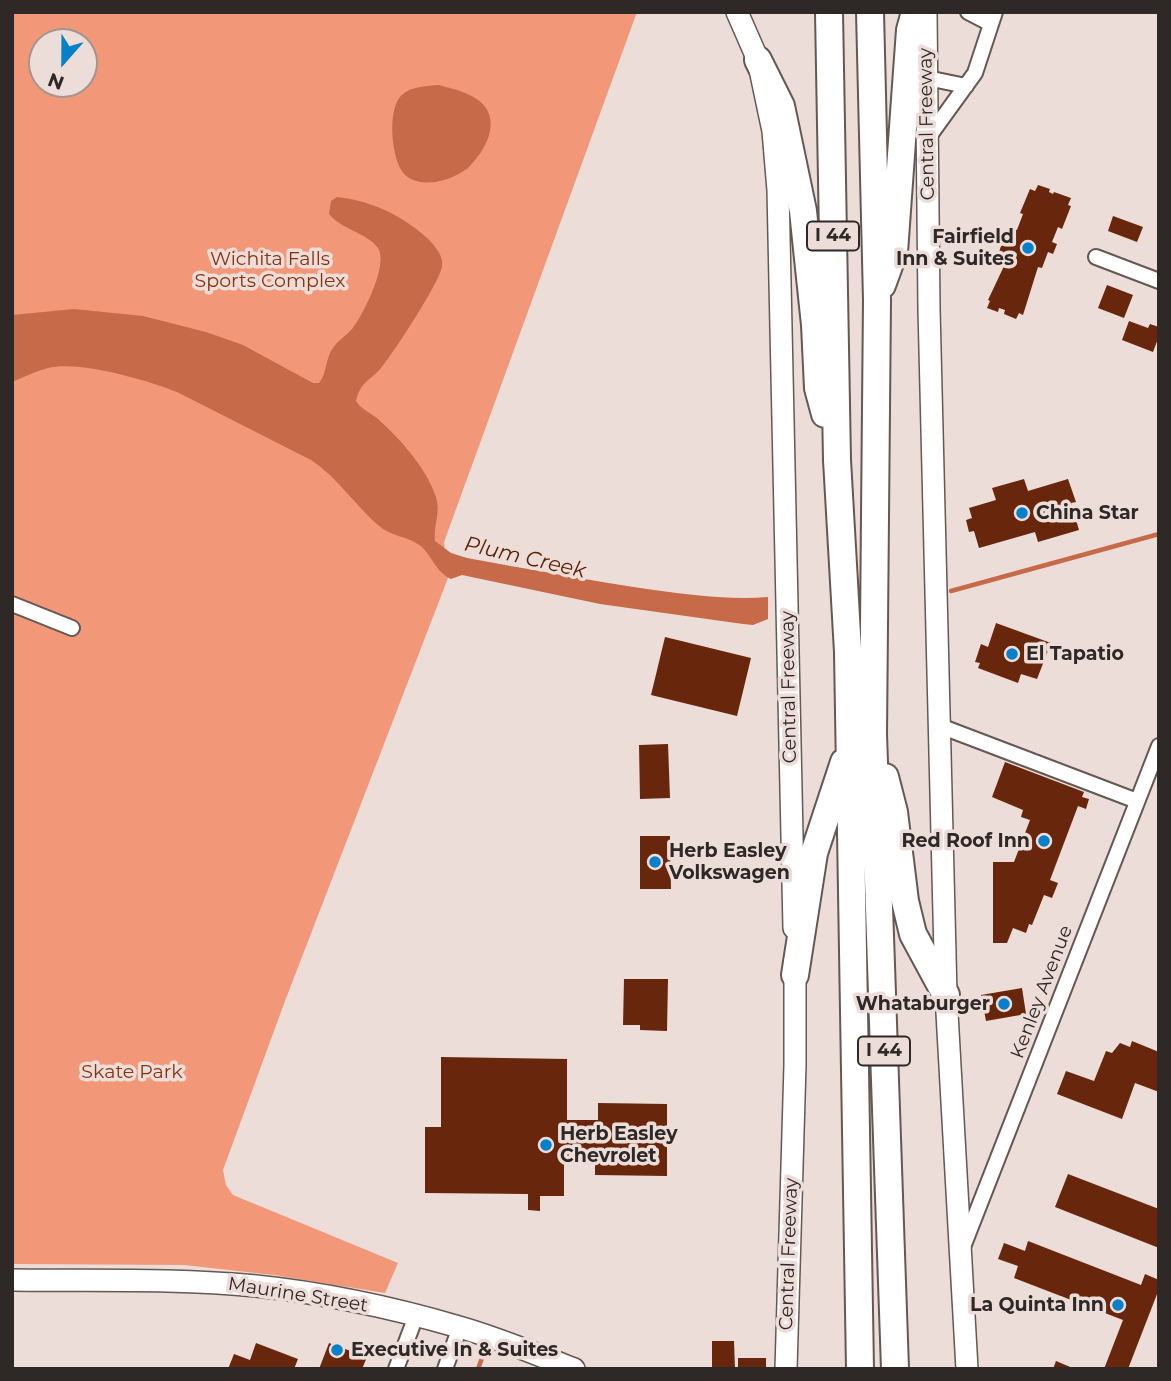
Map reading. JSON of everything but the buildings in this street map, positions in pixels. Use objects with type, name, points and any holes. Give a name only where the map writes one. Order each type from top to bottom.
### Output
[{"type":"highway","name":"I 44","points":[[829,12],[837,460],[848,652],[862,739],[895,1369]]},
{"type":"highway","name":"I 44","points":[[860,1369],[862,739],[877,300],[870,12]]},
{"type":"highway","points":[[877,300],[894,252],[911,30],[915,12]]},
{"type":"highway","points":[[758,60],[781,106],[803,211],[815,325],[818,388],[837,460]]},
{"type":"highway","points":[[795,975],[814,853],[862,739]]},
{"type":"highway","points":[[862,739],[894,812],[905,901],[913,934],[946,995]]},
{"type":"main road","name":"Central Freeway","points":[[737,12],[758,60],[773,131],[778,190],[796,1065],[786,1369]]},
{"type":"main road","name":"Central Freeway","points":[[926,12],[929,309],[946,995],[967,1369]]},
{"type":"main road","name":"Maurine Street","points":[[12,1280],[160,1280],[300,1292],[460,1327],[574,1369]]},
{"type":"street","points":[[928,138],[975,73],[993,18],[968,12]]},
{"type":"street","points":[[927,78],[965,86]]},
{"type":"street","points":[[1096,257],[1159,281]]},
{"type":"street","points":[[12,604],[72,628]]},
{"type":"street","points":[[940,726],[1137,801]]},
{"type":"street","name":"Kenley Avenue","points":[[961,1252],[1159,747]]},
{"type":"street","points":[[396,1369],[416,1316]]},
{"type":"street","points":[[445,1369],[460,1327]]},
{"type":"green space","name":"Wichita Falls Sports Complex","points":[[12,12],[637,12],[444,542],[448,578],[223,1170],[226,1185],[233,1195],[398,1263],[385,1293],[274,1275],[184,1265],[12,1264]]},
{"type":"shaded area","points":[[439,85],[459,90],[477,99],[490,116],[491,126],[478,157],[463,172],[440,181],[420,182],[405,175],[396,159],[392,134],[394,110],[398,100],[407,91]]},
{"type":"shaded area","points":[[337,197],[370,204],[402,219],[428,239],[441,257],[442,267],[425,302],[387,360],[363,385],[356,401],[395,435],[426,475],[437,503],[435,541],[451,553],[467,558],[583,579],[697,595],[768,597],[768,619],[753,625],[743,624],[600,604],[462,575],[451,579],[438,569],[422,547],[378,525],[311,460],[177,392],[131,377],[95,369],[61,366],[34,372],[12,382],[12,315],[74,309],[143,316],[206,332],[243,345],[313,383],[319,383],[333,348],[352,329],[362,313],[378,277],[380,265],[378,248],[373,243],[340,224],[329,214],[331,201]]},
{"type":"waterway","name":"Plum Creek","points":[[951,591],[1159,534]]},
{"type":"waterway","points":[[478,1369],[482,1358]]},
{"type":"place","name":"Fairfield Inn & Suites","points":[[1028,248]]},
{"type":"place","name":"China Star","points":[[1022,513]]},
{"type":"place","name":"El Tapatio","points":[[1012,654]]},
{"type":"place","name":"Red Roof Inn","points":[[1044,841]]},
{"type":"place","name":"Herb Easley Volkswagen","points":[[655,862]]},
{"type":"place","name":"Whataburger","points":[[1004,1004]]},
{"type":"place","name":"Herb Easley Chevrolet","points":[[546,1145]]},
{"type":"place","name":"La Quinta Inn","points":[[1118,1305]]},
{"type":"place","name":"Executive In & Suites","points":[[337,1350]]},
{"type":"park label","name":"Skate Park","points":[[132,1072]]}]
